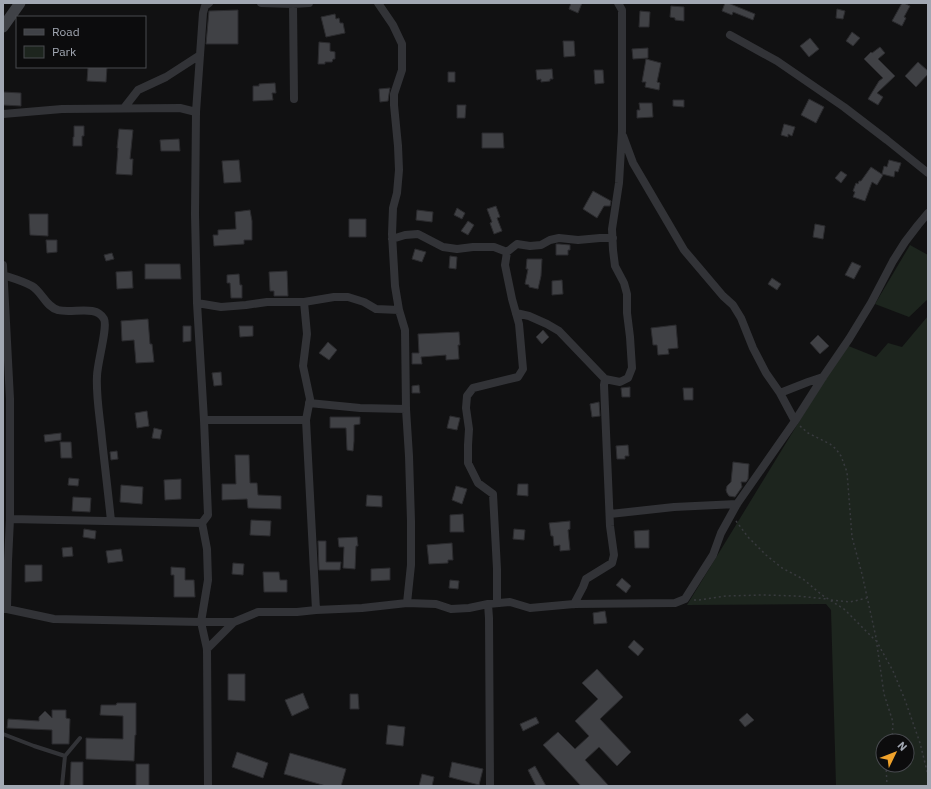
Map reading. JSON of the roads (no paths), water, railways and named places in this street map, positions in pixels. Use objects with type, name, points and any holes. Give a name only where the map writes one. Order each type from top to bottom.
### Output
[{"type":"main road","points":[[3,27],[20,3]]},
{"type":"street","points":[[208,786],[207,649],[201,622],[208,580],[206,549],[202,523],[208,515],[197,303],[195,214],[196,112],[203,13],[205,6],[209,3]]},
{"type":"street","points":[[261,3],[309,3]]},
{"type":"street","points":[[378,3],[393,25],[402,44],[402,70],[394,94],[399,170],[397,193],[393,208],[392,239],[395,286],[399,310],[405,330],[406,408],[411,521],[411,564],[407,603]]},
{"type":"street","points":[[516,313],[529,316],[559,331],[605,379],[620,382],[628,378],[632,368],[627,313],[627,294],[624,283],[615,266],[612,238],[619,183],[622,131],[622,10],[618,3]]},
{"type":"street","points":[[293,4],[294,99]]},
{"type":"street","points":[[730,35],[777,61],[844,107],[928,173]]},
{"type":"street","points":[[124,108],[138,90],[166,77],[200,55]]},
{"type":"street","points":[[3,114],[62,109],[124,108],[180,108],[196,112]]},
{"type":"street","points":[[622,131],[633,163],[684,250],[723,296],[733,305],[741,318],[753,348],[766,373],[780,393],[794,421]]},
{"type":"street","points":[[207,649],[234,622],[258,612],[297,612],[362,608],[407,603],[436,604],[451,609],[510,602],[530,608],[574,604],[675,603],[685,599],[714,555],[721,533],[737,504],[849,339],[905,242],[928,213]]},
{"type":"street","points":[[392,239],[405,235],[418,234],[443,247],[457,249],[494,247],[507,252]]},
{"type":"street","points":[[497,603],[497,569],[493,494],[478,483],[468,463],[469,429],[466,408],[467,396],[473,388],[518,377],[523,369],[519,324],[512,299],[506,265],[507,252],[517,244],[530,246],[541,245],[550,240],[559,238],[578,240],[612,238]]},
{"type":"street","points":[[3,265],[10,399],[10,519],[5,609],[54,619],[234,622]]},
{"type":"street","points":[[3,275],[33,286],[46,302],[57,310],[92,310],[101,315],[105,320],[97,375],[98,405],[111,521]]},
{"type":"street","points":[[197,303],[221,307],[267,302],[304,302],[334,297],[348,297],[364,302],[376,309],[399,310]]},
{"type":"street","points":[[304,302],[307,334],[303,366],[310,398],[306,420],[316,610]]},
{"type":"street","points":[[780,393],[823,377]]},
{"type":"street","points":[[574,604],[586,579],[612,563],[614,555],[610,526],[604,386],[605,379]]},
{"type":"street","points":[[309,404],[360,408],[406,408]]},
{"type":"street","points":[[204,420],[306,420]]},
{"type":"street","points":[[610,514],[674,507],[737,504]]},
{"type":"street","points":[[10,519],[202,523]]},
{"type":"street","points":[[488,604],[490,786]]},
{"type":"lane","points":[[3,734],[65,756]]},
{"type":"lane","points":[[62,786],[65,756],[80,738]]}]
